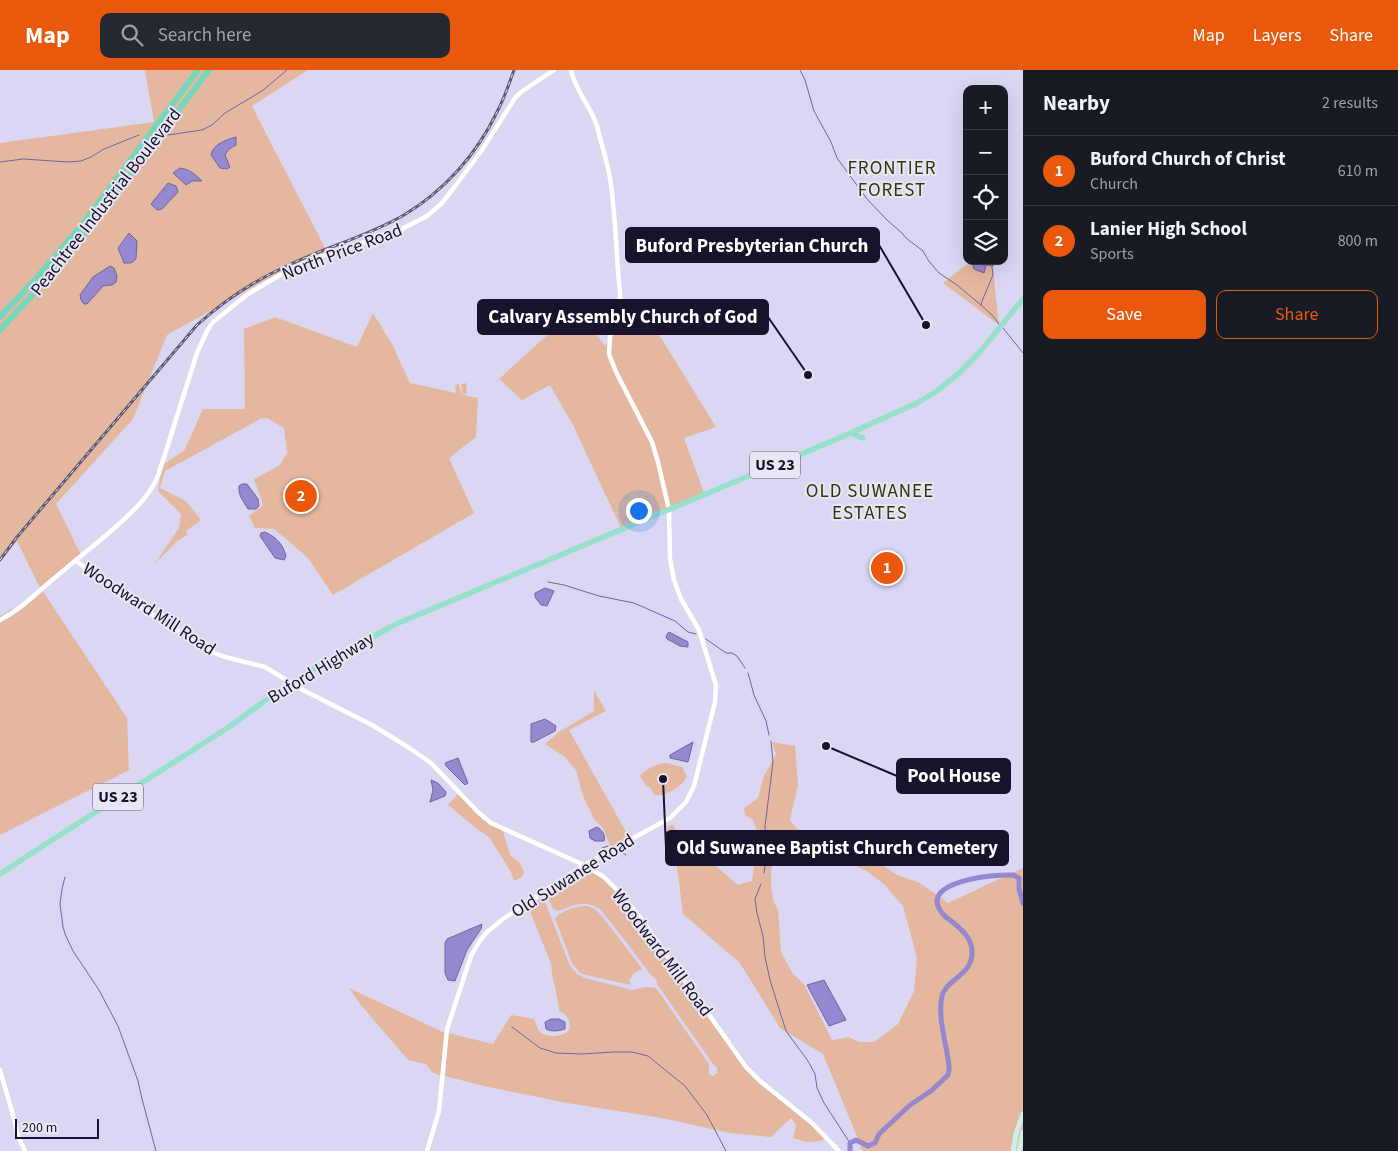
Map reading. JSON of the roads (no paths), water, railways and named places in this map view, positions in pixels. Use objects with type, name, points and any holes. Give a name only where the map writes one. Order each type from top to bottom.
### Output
[{"type":"highway","name":"Peachtree Industrial Boulevard","points":[[0,317],[81,226],[198,70]]},
{"type":"highway","name":"Peachtree Industrial Boulevard","points":[[0,330],[88,231],[209,70]]},
{"type":"main road","name":"US 23","points":[[668,510],[917,404],[950,381],[979,353],[1023,299]]},
{"type":"main road","points":[[851,433],[863,438]]},
{"type":"main road","name":"Buford Highway","points":[[0,874],[229,727],[292,684],[396,624],[668,510]]},
{"type":"main road","points":[[1013,1151],[1016,1134],[1023,1114]]},
{"type":"main road","points":[[1018,1151],[1023,1132]]},
{"type":"street","name":"North Price Road","points":[[0,620],[21,608],[76,561],[140,503],[156,482],[197,353],[213,322],[248,294],[292,268],[318,257],[398,232],[427,216],[441,204],[453,189],[482,150],[515,98],[554,70]]},
{"type":"street","name":"Old Suwanee Road","points":[[427,1151],[439,1111],[447,1029],[471,956],[479,942],[499,923],[584,864],[667,820],[683,806],[694,786],[715,702],[716,685],[699,630],[681,599],[674,580],[669,546],[668,510],[652,442],[616,372],[609,354],[610,337],[620,302],[612,192],[596,123],[578,90],[571,70]]},
{"type":"street","name":"Woodward Mill Road","points":[[76,561],[144,609],[214,653],[225,658],[265,667],[292,684],[372,726],[431,763],[491,823],[584,864],[596,872],[610,883],[639,916],[746,1067],[760,1081],[812,1123],[839,1151]]},
{"type":"street","points":[[0,1070],[18,1136],[25,1151]]},
{"type":"waterway","points":[[168,135],[202,130],[212,125],[225,113],[262,91],[287,70]]},
{"type":"waterway","points":[[800,70],[805,80],[814,111],[831,142],[837,158],[867,199],[906,238],[923,251],[939,273],[981,305],[1000,325]]},
{"type":"waterway","points":[[0,162],[23,159],[81,161],[104,149],[139,135]]},
{"type":"waterway","points":[[981,305],[993,275],[992,267]]},
{"type":"waterway","points":[[1003,328],[1023,353]]},
{"type":"waterway","points":[[548,582],[599,596],[634,603],[675,621],[688,632],[696,634]]},
{"type":"waterway","points":[[706,639],[726,653],[732,653],[737,656],[745,668]]},
{"type":"waterway","points":[[748,673],[754,695],[766,721],[769,735]]},
{"type":"waterway","points":[[764,873],[766,859],[765,826],[773,762],[771,741]]},
{"type":"waterway","points":[[602,848],[608,846]]},
{"type":"waterway","points":[[617,850],[626,855]]},
{"type":"waterway","points":[[850,1151],[850,1143],[856,1140],[868,1146],[875,1143],[879,1134],[910,1105],[931,1091],[948,1075],[949,1064],[941,1017],[942,996],[949,985],[969,965],[972,950],[970,941],[964,933],[942,913],[937,902],[940,893],[949,887],[976,878],[1013,875],[1019,878],[1019,889],[1023,903]]},
{"type":"waterway","points":[[65,877],[60,904],[65,934],[73,951],[99,990],[118,1026],[138,1081],[156,1151]]},
{"type":"waterway","points":[[761,884],[755,899],[757,913],[763,936],[770,980],[786,1031],[808,1061],[815,1074],[817,1088],[824,1103],[850,1143]]},
{"type":"waterway","points":[[512,1027],[540,1048],[556,1053],[632,1052],[648,1056],[685,1086],[707,1115],[726,1151]]},
{"type":"railway","points":[[0,560],[17,537],[197,325],[229,299],[264,277],[404,215],[433,195],[446,183],[469,157],[489,128],[502,102],[514,70]]},
{"type":"place","name":"Buford Presbyterian Church","points":[[926,325]]},
{"type":"place","name":"Calvary Assembly Church of God","points":[[808,375]]},
{"type":"place","name":"Lanier High School","points":[[301,496]]},
{"type":"place","name":"Buford Church of Christ","points":[[887,568]]},
{"type":"place","name":"Pool House","points":[[826,746]]},
{"type":"place","name":"Old Suwanee Baptist Church Cemetery","points":[[663,779]]},
{"type":"district","name":"FRONTIER FOREST","points":[[892,179]]},
{"type":"district","name":"OLD SUWANEE ESTATES","points":[[870,502]]}]
